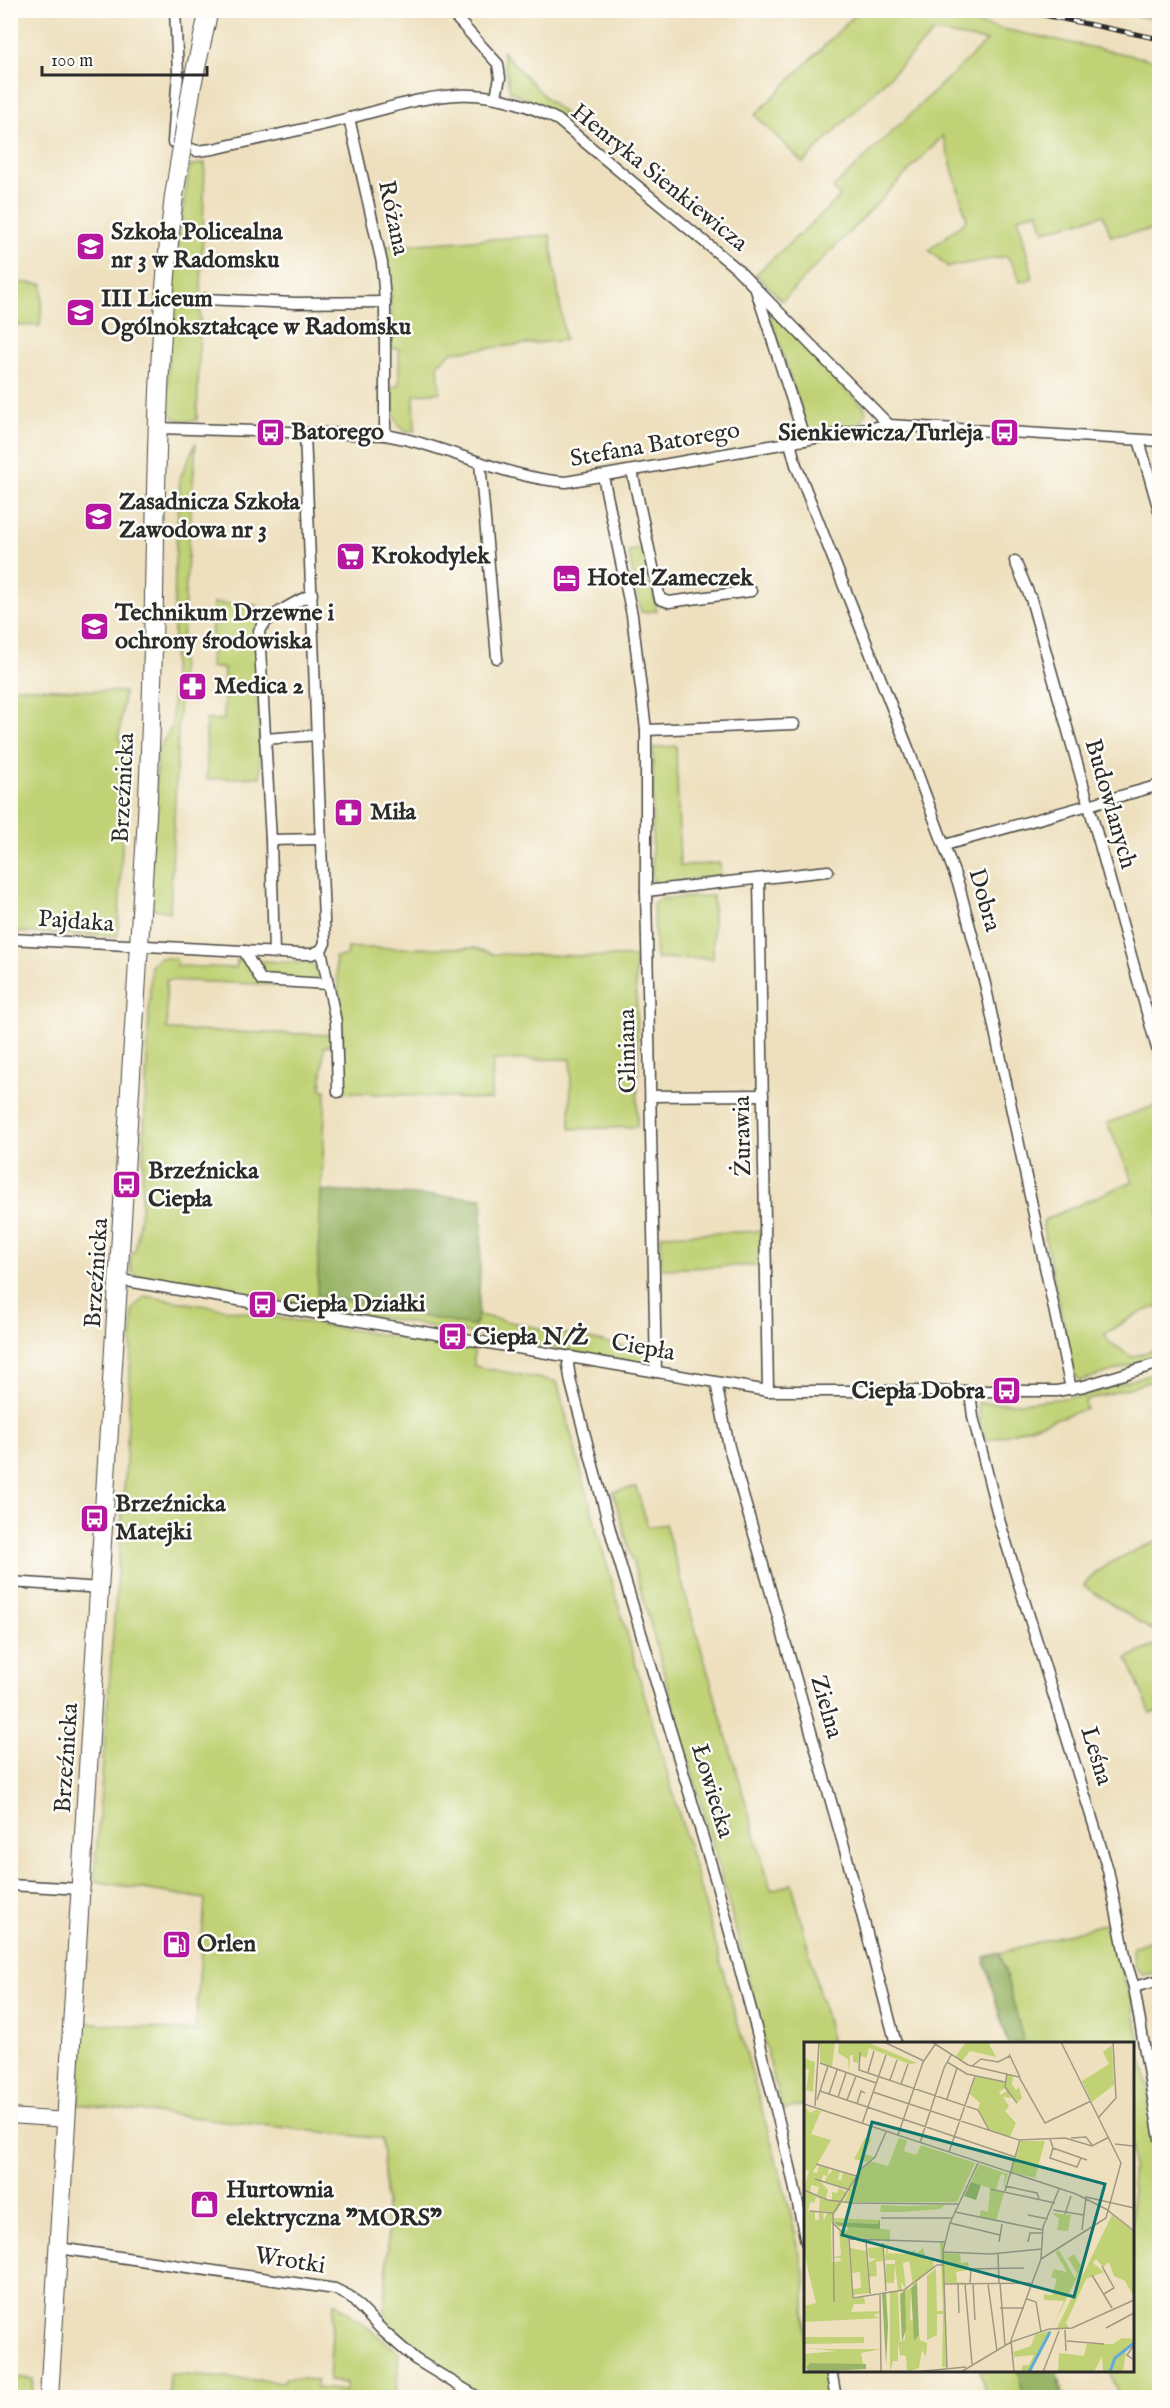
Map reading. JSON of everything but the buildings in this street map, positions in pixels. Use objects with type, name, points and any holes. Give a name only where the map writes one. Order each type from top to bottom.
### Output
[{"type":"main road","name":"Brzeźnicka","points":[[50,2397],[121,1280],[147,813],[163,311],[174,196],[192,85],[209,10]]},
{"type":"street","points":[[175,10],[178,73],[173,142],[203,151],[426,98],[466,94],[496,96],[500,78],[498,64],[449,10]]},
{"type":"street","name":"Henryka Sienkiewicza","points":[[496,96],[558,120],[736,268],[890,425]]},
{"type":"street","name":"Różana","points":[[349,118],[382,263],[385,303],[385,435]]},
{"type":"street","name":"Henryka Sienkiewicza","points":[[754,287],[805,440]]},
{"type":"street","points":[[203,299],[296,303],[385,303]]},
{"type":"street","points":[[805,440],[890,425],[1160,441]]},
{"type":"street","name":"Stefana Batorego","points":[[158,428],[385,435],[549,481],[566,482],[805,440]]},
{"type":"street","points":[[139,946],[312,954],[321,950],[325,943],[305,433]]},
{"type":"street","points":[[1139,440],[1160,514]]},
{"type":"street","name":"Dobra","points":[[790,442],[794,461],[945,845],[966,912],[985,984],[1071,1389]]},
{"type":"street","points":[[480,462],[497,658]]},
{"type":"street","points":[[632,471],[660,599],[669,602],[751,591]]},
{"type":"street","name":"Gliniana","points":[[603,476],[632,615],[646,730],[646,891],[656,1372]]},
{"type":"street","name":"Budowlanych","points":[[1014,561],[1031,599],[1160,1059]]},
{"type":"street","points":[[274,953],[271,840],[260,627],[296,602],[312,594]]},
{"type":"street","points":[[646,730],[794,724]]},
{"type":"street","points":[[265,739],[317,735]]},
{"type":"street","points":[[945,845],[1160,784]]},
{"type":"street","points":[[271,840],[321,839]]},
{"type":"street","points":[[646,891],[828,871]]},
{"type":"street","name":"Żurawia","points":[[759,880],[768,1391]]},
{"type":"street","name":"Pajdaka","points":[[10,939],[139,946]]},
{"type":"street","points":[[321,950],[336,1022],[338,1092]]},
{"type":"street","points":[[244,951],[261,980],[328,984]]},
{"type":"street","points":[[651,1096],[764,1095]]},
{"type":"street","name":"Ciepła","points":[[121,1280],[768,1391],[1071,1389],[1160,1363]]},
{"type":"street","name":"Łowiecka","points":[[570,1356],[568,1365],[571,1383],[612,1537],[710,1858],[756,2028],[804,2233]]},
{"type":"street","name":"Zielna","points":[[716,1383],[729,1447],[845,1850],[896,2042]]},
{"type":"street","name":"Leśna","points":[[970,1391],[974,1417],[1000,1523],[1108,1870],[1127,1965],[1134,1987],[1160,2139]]},
{"type":"street","points":[[10,1582],[102,1587]]},
{"type":"street","points":[[10,1885],[82,1889]]},
{"type":"street","points":[[1134,1987],[1160,1980]]},
{"type":"street","points":[[10,2116],[67,2120]]},
{"type":"street","name":"Wrotki","points":[[59,2248],[335,2289],[349,2296],[384,2332],[415,2359],[479,2397]]},
{"type":"street","points":[[831,2372],[836,2397]]},
{"type":"green space","points":[[859,11],[896,11],[939,16],[1159,61],[1159,229],[1111,236],[1103,215],[1044,231],[1038,212],[1018,217],[1033,278],[1020,282],[1007,256],[948,267],[929,250],[967,220],[943,136],[782,301],[756,274],[840,197],[833,188],[987,41],[934,32],[803,163],[755,115]]},
{"type":"green space","points":[[1113,11],[1159,11],[1159,20]]},
{"type":"green space","points":[[502,51],[546,98],[566,115],[559,116],[510,91]]},
{"type":"green space","points":[[205,163],[197,420],[185,421],[174,418],[166,405],[171,315],[180,225],[190,166]]},
{"type":"green space","points":[[550,235],[565,340],[452,352],[438,364],[440,392],[414,395],[415,431],[411,430],[408,433],[402,429],[395,419],[392,407],[392,387],[399,386],[399,349],[391,348],[391,283],[384,249],[388,246]]},
{"type":"green space","points":[[10,282],[43,284],[40,326],[11,325]]},
{"type":"green space","points":[[769,313],[774,314],[864,407],[866,412],[861,423],[816,433],[807,429]]},
{"type":"green space","points":[[196,442],[182,640],[170,912],[149,908],[158,749],[172,727],[175,564],[180,478]]},
{"type":"green space","points":[[642,548],[657,611],[641,612],[628,551]]},
{"type":"green space","points":[[213,603],[256,605],[260,777],[207,779],[206,720],[224,720],[224,669],[210,667]]},
{"type":"green space","points":[[11,687],[124,692],[119,738],[126,759],[118,936],[11,932]]},
{"type":"green space","points":[[676,746],[680,866],[720,863],[721,875],[659,884],[653,881],[652,874],[653,748]]},
{"type":"green space","points":[[713,896],[713,958],[656,959],[653,903],[659,899]]},
{"type":"green space","points":[[348,948],[475,948],[493,954],[635,957],[638,1057],[637,1127],[570,1129],[571,1059],[493,1060],[491,1100],[343,1092],[341,1009],[335,957],[347,956]]},
{"type":"green space","points":[[159,958],[176,958],[177,966],[236,968],[237,960],[307,963],[315,966],[322,987],[166,980],[167,1030],[333,1035],[331,1044],[324,1047],[321,1090],[326,1090],[317,1294],[475,1326],[478,1315],[650,1352],[649,1360],[642,1364],[223,1292],[224,1285],[184,1279],[182,1286],[136,1276],[132,1271],[130,1261],[131,1252],[135,1252],[141,1209],[151,965]]},
{"type":"green space","points":[[1159,1104],[1159,1306],[1137,1314],[1104,1334],[1109,1342],[1132,1357],[1159,1348],[1159,1357],[1080,1381],[1074,1374],[1043,1228],[1044,1220],[1133,1181],[1107,1123]]},
{"type":"green space","points":[[321,1191],[483,1198],[478,1315],[474,1327],[317,1295]]},
{"type":"green space","points":[[761,1231],[762,1265],[661,1269],[661,1235]]},
{"type":"green space","points":[[145,1296],[474,1350],[474,1366],[557,1382],[790,2210],[804,2273],[804,2372],[824,2372],[829,2397],[492,2398],[449,2376],[384,2325],[388,2241],[382,2139],[79,2104],[84,2022],[195,2032],[205,1899],[94,1881],[126,1463],[133,1309]]},
{"type":"green space","points":[[1159,1371],[1159,1379],[1085,1401],[1086,1409],[986,1441],[980,1424],[978,1403],[1019,1403],[1084,1396]]},
{"type":"green space","points":[[636,1487],[648,1527],[665,1524],[771,1890],[792,1884],[832,2042],[804,2042],[804,2105],[782,2110],[724,1885],[613,1492]]},
{"type":"green space","points":[[1159,1540],[1159,1635],[1084,1586],[1107,1565]]},
{"type":"green space","points":[[1159,1644],[1159,1711],[1151,1714],[1127,1658]]},
{"type":"green space","points":[[1110,1922],[1127,1989],[1132,2000],[1159,2149],[1160,2387],[1152,2397],[1119,2397],[1110,2372],[1134,2372],[1134,2042],[1024,2042],[1000,1953]]},
{"type":"green space","points":[[1159,1937],[1159,1972],[1143,1975],[1134,1965],[1133,1947]]},
{"type":"green space","points":[[1000,1953],[1024,2042],[1007,2042],[984,1957]]},
{"type":"green space","points":[[334,2301],[399,2352],[396,2397],[169,2397],[170,2374],[284,2382],[285,2378],[317,2380],[317,2388],[345,2391],[346,2383],[329,2381]]},
{"type":"green space","points":[[980,2372],[1018,2372],[1024,2397],[986,2397]]},
{"type":"green space","points":[[1018,2372],[1056,2372],[1063,2397],[1024,2397]]},
{"type":"green space","points":[[11,2377],[33,2379],[32,2397],[11,2397]]},
{"type":"railway","points":[[1019,10],[1160,39]]},
{"type":"place","name":"Szkoła Policealna nr 3 w Radomsku","points":[[90,246]]},
{"type":"place","name":"III Liceum Ogólnokształcące w Radomsku","points":[[80,313]]},
{"type":"place","name":"Batorego","points":[[270,432]]},
{"type":"place","name":"Sienkiewicza/Turleja","points":[[1004,433]]},
{"type":"place","name":"Zasadnicza Szkoła Zawodowa nr 3","points":[[98,516]]},
{"type":"place","name":"Krokodylek","points":[[350,556]]},
{"type":"place","name":"Hotel Zameczek","points":[[566,578]]},
{"type":"place","name":"Technikum Drzewne i ochrony środowiska","points":[[94,627]]},
{"type":"place","name":"Medica 2","points":[[193,686]]},
{"type":"place","name":"Miła","points":[[349,812]]},
{"type":"place","name":"Brzeźnicka Ciepła","points":[[127,1185]]},
{"type":"place","name":"Ciepła Działki","points":[[262,1304]]},
{"type":"place","name":"Ciepła N/Ż","points":[[452,1337]]},
{"type":"place","name":"Ciepła Dobra","points":[[1006,1391]]},
{"type":"place","name":"Brzeźnicka Matejki","points":[[94,1518]]},
{"type":"place","name":"Orlen","points":[[176,1944]]},
{"type":"place","name":"Hurtownia elektryczna \"MORS\"","points":[[205,2204]]}]
